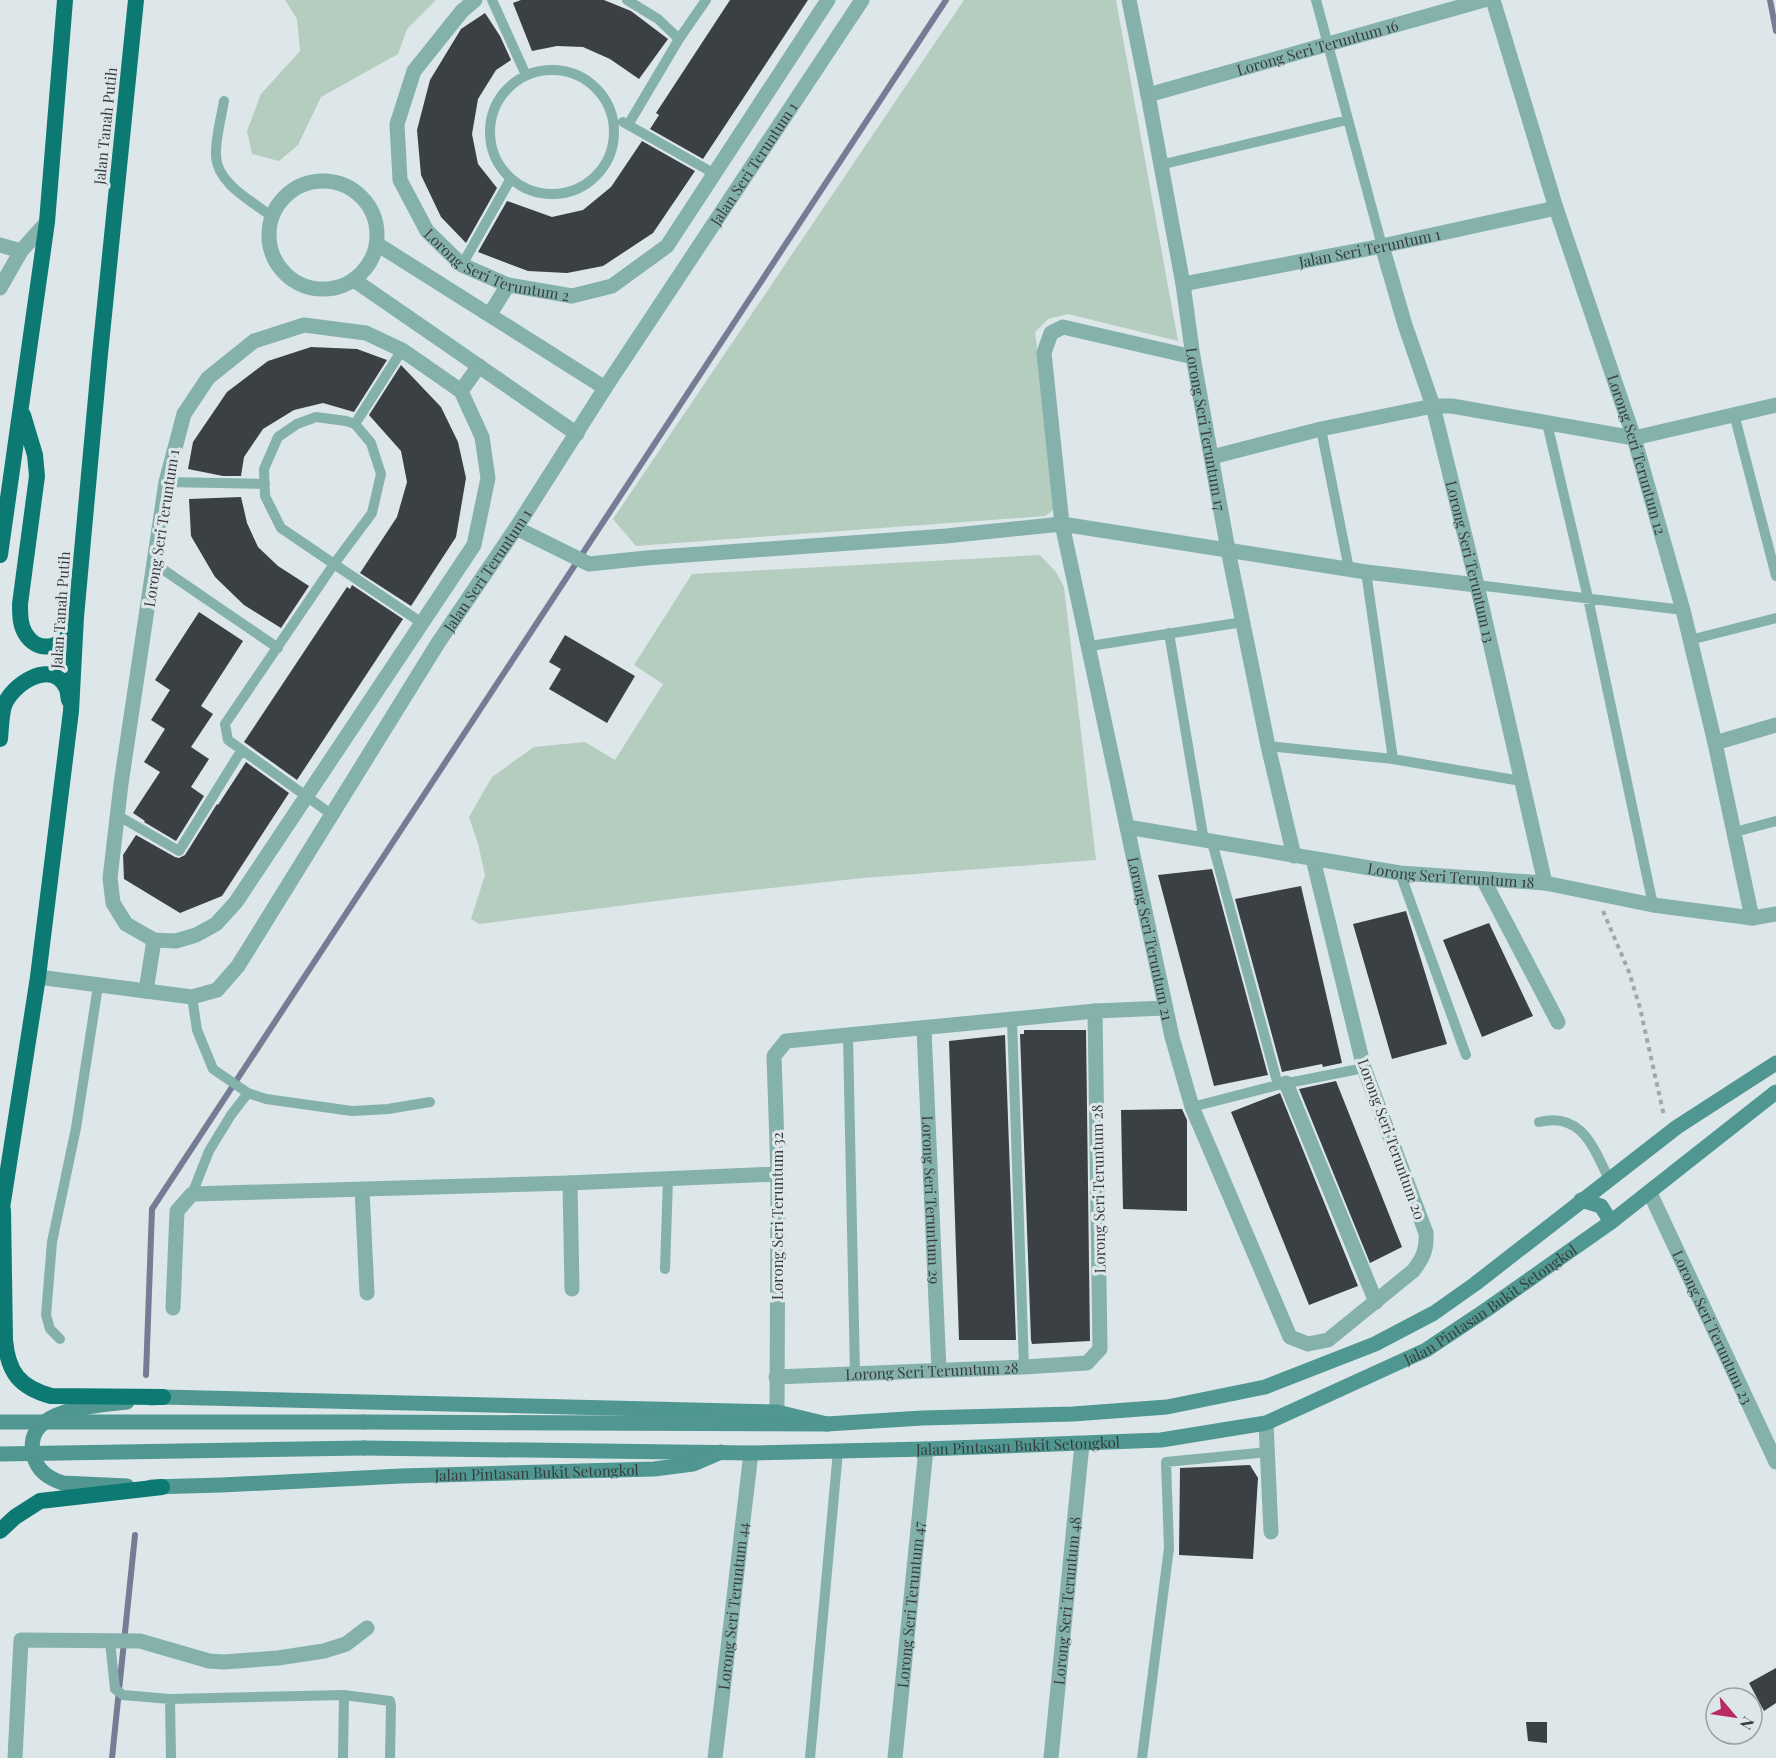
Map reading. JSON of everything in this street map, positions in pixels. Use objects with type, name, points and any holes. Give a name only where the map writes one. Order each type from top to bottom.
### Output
[{"type":"highway","points":[[0,555],[47,222],[64,0]]},
{"type":"highway","name":"Jalan Tanah Putih","points":[[0,1221],[38,977],[71,711],[76,617],[100,354],[136,0]]},
{"type":"highway","points":[[21,410],[35,455],[37,476],[20,604],[20,623],[27,638],[42,646],[59,645],[72,633],[76,617]]},
{"type":"highway","points":[[0,739],[4,706],[11,693],[32,676],[49,675],[59,679],[66,687],[71,711]]},
{"type":"highway","points":[[3,1191],[5,1340],[6,1355],[11,1369],[25,1385],[34,1391],[51,1396],[163,1397]]},
{"type":"highway","points":[[0,1532],[15,1517],[40,1502],[162,1487]]},
{"type":"main road","name":"Jalan Pintasan Bukit Setongkol","points":[[0,1422],[827,1424],[922,1418],[1073,1414],[1167,1407],[1265,1387],[1375,1344],[1434,1313],[1475,1284],[1668,1134],[1776,1063]]},
{"type":"main road","name":"Jalan Pintasan Bukit Setongkol","points":[[163,1397],[78,1409],[52,1417],[38,1427],[34,1433],[32,1447],[38,1467],[53,1480],[63,1483],[162,1487],[401,1476],[654,1469],[693,1464],[721,1452],[926,1449],[1161,1440],[1266,1423],[1426,1350],[1611,1221],[1776,1092]]},
{"type":"main road","points":[[1581,1200],[1601,1206],[1606,1210],[1611,1221]]},
{"type":"main road","points":[[163,1397],[777,1412],[827,1424]]},
{"type":"main road","points":[[0,1454],[364,1448],[721,1452]]},
{"type":"street","name":"Lorong Seri Teruntum 2","points":[[475,0],[462,11],[414,71],[397,124],[400,180],[427,231],[462,264],[508,285],[572,296],[612,286],[668,246],[828,0]]},
{"type":"street","name":"Jalan Seri Teruntum 1","points":[[38,977],[192,997],[217,990],[238,966],[438,643],[516,528],[605,388],[862,0]]},
{"type":"street","name":"Lorong Seri Teruntum 17","points":[[1129,0],[1183,284],[1193,357],[1228,550],[1268,746],[1294,856]]},
{"type":"street","name":"Lorong Seri Teruntum 16","points":[[1148,95],[1484,0]]},
{"type":"street","name":"Lorong Seri Teruntum 12","points":[[1493,0],[1556,208],[1634,438],[1683,610],[1735,832],[1752,918]]},
{"type":"street","points":[[310,181],[337,182],[361,195],[375,218],[377,244],[369,264],[354,280],[328,290],[301,285],[280,269],[269,244],[271,216],[286,194],[310,181]]},
{"type":"street","name":"Jalan Seri Teruntum 1","points":[[1183,284],[1382,246],[1556,208]]},
{"type":"street","points":[[0,288],[21,251],[47,222]]},
{"type":"street","points":[[377,244],[605,388]]},
{"type":"street","points":[[0,245],[21,251]]},
{"type":"street","name":"Lorong Seri Teruntum 13","points":[[1382,246],[1405,325],[1433,406],[1477,585],[1545,883]]},
{"type":"street","points":[[354,280],[577,434]]},
{"type":"street","points":[[490,314],[508,285]]},
{"type":"street","name":"Lorong Seri Teruntum 1","points":[[304,325],[366,333],[402,350],[461,392],[482,437],[488,478],[474,545],[236,902],[216,924],[196,935],[176,941],[154,940],[126,924],[113,903],[110,878],[117,815],[166,482],[183,414],[208,378],[254,341],[304,325]]},
{"type":"street","name":"Lorong Seri Teruntum 21","points":[[1193,357],[1063,327],[1051,333],[1044,353],[1062,524],[1090,646],[1165,1008],[1192,1107],[1290,1337]]},
{"type":"street","points":[[461,392],[478,366]]},
{"type":"street","points":[[1212,457],[1321,429],[1433,406],[1452,406],[1634,438],[1776,405]]},
{"type":"street","points":[[516,528],[589,564],[946,536],[1062,524],[1366,572],[1477,585]]},
{"type":"street","points":[[1715,743],[1776,725]]},
{"type":"street","name":"Lorong Seri Teruntum 18","points":[[1127,827],[1400,873],[1545,883],[1653,905],[1752,918],[1776,914]]},
{"type":"street","name":"Lorong Seri Teruntum 20","points":[[1290,1337],[1308,1344],[1328,1340],[1413,1271],[1424,1258],[1427,1245],[1426,1233],[1364,1068],[1313,859]]},
{"type":"street","points":[[1483,879],[1558,1022]]},
{"type":"street","points":[[146,991],[154,940]]},
{"type":"street","points":[[848,1036],[1095,1011],[1165,1008]]},
{"type":"street","name":"Lorong Seri Teruntum 28","points":[[1088,1363],[1100,1349],[1095,1011]]},
{"type":"street","name":"Lorong Seri Teruntum 29","points":[[924,1029],[939,1370]]},
{"type":"street","name":"Lorong Seri Teruntum 32","points":[[777,1412],[778,1174],[774,1056],[786,1041],[848,1036]]},
{"type":"street","points":[[1282,1084],[1376,1302]]},
{"type":"street","points":[[173,1308],[177,1211],[192,1194],[570,1183],[778,1174]]},
{"type":"street","points":[[570,1183],[572,1289]]},
{"type":"street","points":[[362,1190],[367,1293]]},
{"type":"street","name":"Lorong Seri Teruntum 23","points":[[1650,1192],[1776,1462]]},
{"type":"street","name":"Lorong Seri Terumtum 28","points":[[776,1377],[1088,1363]]},
{"type":"street","points":[[1266,1423],[1272,1532]]},
{"type":"street","name":"Lorong Seri Teruntum 48","points":[[1051,1758],[1082,1444]]},
{"type":"street","name":"Lorong Seri Teruntum 47","points":[[895,1758],[926,1449]]},
{"type":"street","name":"Lorong Seri Teruntum 44","points":[[715,1758],[751,1453]]},
{"type":"street","points":[[15,1758],[21,1640],[140,1641],[209,1660],[238,1662],[324,1651],[346,1644],[367,1628]]},
{"type":"lane","points":[[492,0],[526,75]]},
{"type":"lane","points":[[627,0],[658,19],[679,39]]},
{"type":"lane","points":[[628,125],[679,39],[706,0]]},
{"type":"lane","points":[[1316,0],[1382,246]]},
{"type":"lane","points":[[543,70],[561,70],[578,75],[594,85],[605,99],[612,116],[614,136],[610,155],[600,172],[585,186],[566,194],[546,195],[527,191],[510,180],[497,164],[490,144],[489,123],[496,104],[509,87],[526,75],[543,70]]},
{"type":"lane","points":[[224,101],[216,157],[220,171],[229,183],[271,216]]},
{"type":"lane","points":[[612,116],[715,174]]},
{"type":"lane","points":[[1160,165],[1347,120]]},
{"type":"lane","points":[[462,264],[510,180]]},
{"type":"lane","points":[[355,424],[402,350]]},
{"type":"lane","points":[[1734,414],[1776,576]]},
{"type":"lane","points":[[331,814],[228,740],[225,724],[334,564],[372,513],[381,474],[371,443],[355,424],[316,417],[297,424],[278,438],[264,469],[265,496],[281,528],[334,564],[422,623]]},
{"type":"lane","points":[[1547,423],[1588,598],[1653,905]]},
{"type":"lane","points":[[1321,429],[1349,569]]},
{"type":"lane","points":[[166,482],[265,484]]},
{"type":"lane","points":[[155,564],[278,648]]},
{"type":"lane","points":[[1366,572],[1393,759]]},
{"type":"lane","points":[[1477,585],[1683,610]]},
{"type":"lane","points":[[1690,640],[1776,618]]},
{"type":"lane","points":[[1090,646],[1243,622]]},
{"type":"lane","points":[[1169,633],[1208,842],[1282,1084]]},
{"type":"lane","points":[[1268,746],[1393,759],[1521,781]]},
{"type":"lane","points":[[117,815],[179,851],[241,751]]},
{"type":"lane","points":[[1735,832],[1776,821]]},
{"type":"lane","points":[[1400,873],[1466,1055]]},
{"type":"lane","points":[[60,1339],[50,1329],[46,1315],[52,1242],[76,1128],[98,986]]},
{"type":"lane","points":[[192,997],[197,1030],[213,1069],[243,1091],[266,1099],[352,1111],[388,1109],[430,1102]]},
{"type":"lane","points":[[1012,1020],[1024,1367]]},
{"type":"lane","points":[[848,1036],[855,1374]]},
{"type":"lane","points":[[1192,1107],[1282,1084],[1364,1068]]},
{"type":"lane","points":[[192,1194],[209,1151],[243,1091]]},
{"type":"lane","points":[[1539,1122],[1552,1119],[1563,1120],[1575,1126],[1589,1139],[1609,1179]]},
{"type":"lane","points":[[665,1269],[668,1179]]},
{"type":"lane","points":[[810,1758],[838,1451]]},
{"type":"lane","points":[[1142,1758],[1169,1548],[1166,1462],[1268,1452]]},
{"type":"lane","points":[[112,1640],[119,1692],[170,1699],[344,1695],[390,1701],[392,1706],[390,1758]]},
{"type":"lane","points":[[343,1758],[344,1695]]},
{"type":"lane","points":[[170,1699],[171,1758]]},
{"type":"path","points":[[1596,894],[1629,972],[1640,1008],[1668,1134]]},
{"type":"green space","points":[[285,0],[436,0],[407,29],[398,54],[321,97],[298,145],[279,161],[252,154],[247,131],[261,94],[300,51],[297,19]]},
{"type":"green space","points":[[964,0],[1116,0],[1178,341],[1068,314],[1048,319],[1035,332],[1058,507],[1045,516],[636,546],[613,519]]},
{"type":"green space","points":[[1040,555],[1056,572],[1064,587],[1096,860],[863,878],[680,898],[479,924],[471,919],[485,875],[469,817],[492,777],[534,747],[585,742],[615,760],[663,684],[634,665],[692,574]]},
{"type":"building","points":[[521,0],[604,0],[631,11],[668,39],[639,79],[610,59],[583,47],[557,46],[532,51],[513,3]]},
{"type":"building","points":[[730,0],[808,0],[703,159],[650,129],[659,115],[656,113]]},
{"type":"building","points":[[485,13],[500,36],[511,60],[496,70],[478,99],[472,134],[478,164],[497,188],[466,243],[441,217],[421,175],[417,130],[430,80],[461,29]]},
{"type":"building","points":[[642,141],[695,171],[653,233],[603,266],[567,273],[528,271],[478,252],[507,201],[552,217],[583,210],[611,187]]},
{"type":"building","points":[[311,347],[357,349],[387,360],[354,412],[323,403],[294,410],[263,429],[244,457],[241,476],[223,476],[188,469],[193,442],[227,392],[268,361]]},
{"type":"building","points":[[401,365],[441,407],[458,442],[466,478],[456,537],[411,606],[360,573],[397,517],[407,482],[401,451],[369,415]]},
{"type":"building","points":[[241,497],[247,523],[258,547],[278,566],[309,586],[281,628],[244,605],[215,577],[191,536],[189,499]]},
{"type":"building","points":[[352,585],[403,619],[297,780],[244,742],[347,587],[350,589]]},
{"type":"building","points":[[199,612],[243,641],[201,706],[213,714],[191,747],[209,759],[191,787],[204,796],[176,841],[133,813],[160,772],[144,762],[165,729],[151,720],[170,690],[155,680]]},
{"type":"building","points":[[565,635],[635,676],[607,723],[549,689],[561,669],[549,662]]},
{"type":"building","points":[[246,762],[289,793],[222,896],[180,913],[124,879],[123,855],[136,835],[175,857],[185,855]]},
{"type":"building","points":[[1212,869],[1268,1075],[1214,1086],[1158,875]]},
{"type":"building","points":[[1301,886],[1342,1063],[1323,1067],[1322,1064],[1282,1072],[1235,899]]},
{"type":"building","points":[[1406,911],[1447,1044],[1392,1059],[1353,924]]},
{"type":"building","points":[[1489,923],[1533,1016],[1482,1037],[1443,940]]},
{"type":"building","points":[[1024,1030],[1086,1030],[1090,1341],[1032,1344],[1031,1340],[1020,1034],[1024,1034]]},
{"type":"building","points":[[1005,1035],[1016,1340],[959,1340],[949,1041]]},
{"type":"building","points":[[1336,1081],[1402,1247],[1370,1263],[1299,1089]]},
{"type":"building","points":[[1280,1093],[1358,1286],[1309,1305],[1231,1112]]},
{"type":"building","points":[[1182,1109],[1187,1120],[1187,1211],[1123,1209],[1121,1110]]},
{"type":"building","points":[[1250,1465],[1258,1478],[1253,1559],[1179,1555],[1180,1468]]},
{"type":"building","points":[[1776,1668],[1776,1703],[1764,1711],[1764,1686],[1751,1686],[1749,1683]]},
{"type":"building","points":[[1526,1722],[1547,1722],[1547,1743],[1528,1741]]},
{"type":"waterway","points":[[146,1375],[152,1209],[946,0]]},
{"type":"waterway","points":[[1770,0],[1776,31]]},
{"type":"waterway","points":[[112,1758],[135,1535]]}]
